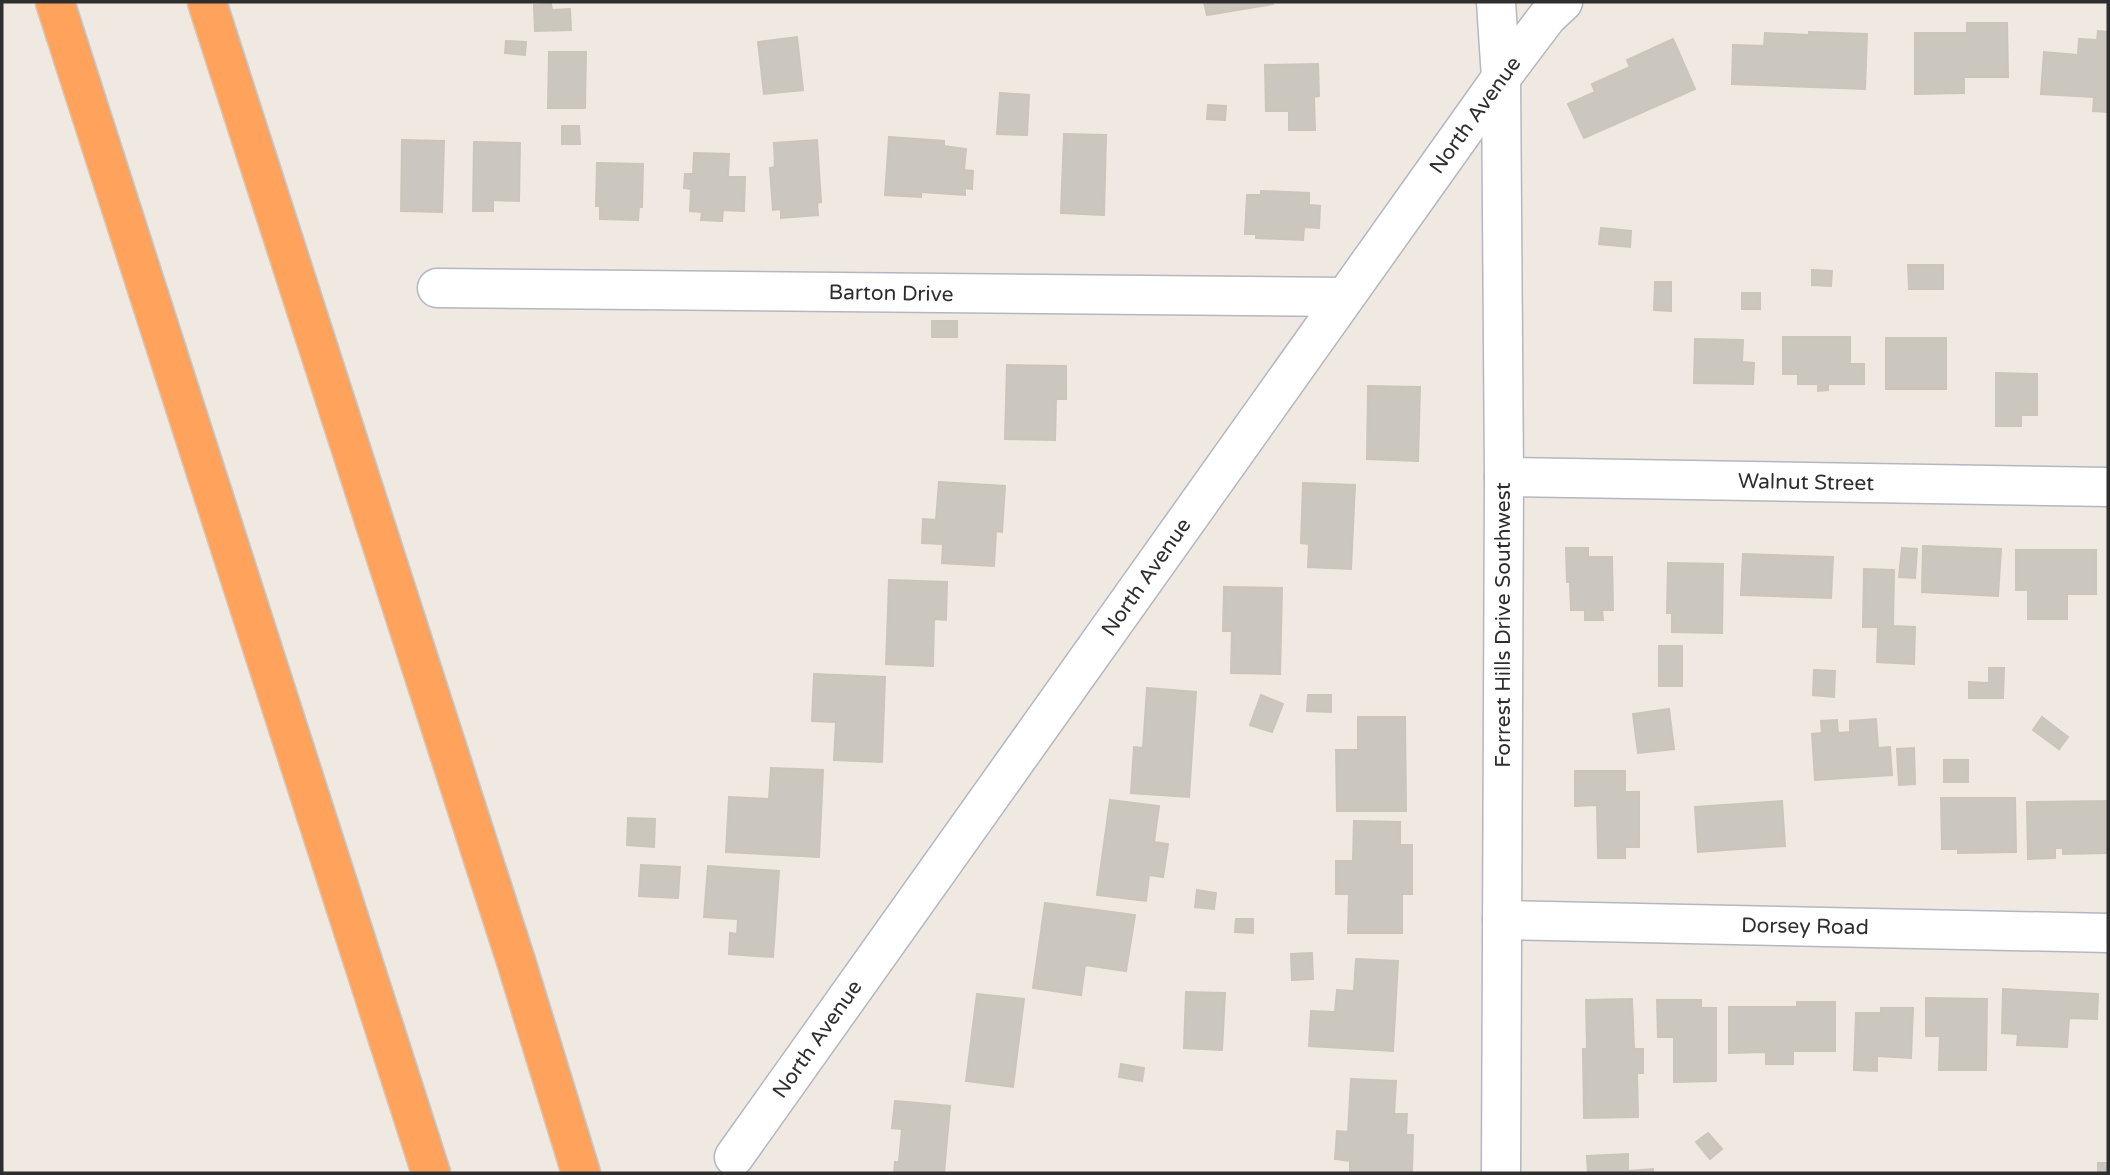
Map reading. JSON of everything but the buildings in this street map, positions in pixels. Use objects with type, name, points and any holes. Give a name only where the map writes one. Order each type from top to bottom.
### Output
[{"type":"highway","points":[[55,2],[431,1173]]},
{"type":"highway","points":[[207,2],[582,1173]]},
{"type":"street","name":"Forrest Hills Drive Southwest","points":[[1496,2],[1501,78],[1504,477],[1501,1173]]},
{"type":"street","name":"North Avenue","points":[[734,1157],[1501,78],[1547,17],[1563,2]]},
{"type":"street","name":"Barton Drive","points":[[437,288],[1344,298]]},
{"type":"street","name":"Walnut Street","points":[[1504,477],[2108,486]]},
{"type":"street","name":"Dorsey Road","points":[[1502,920],[2108,933]]}]
